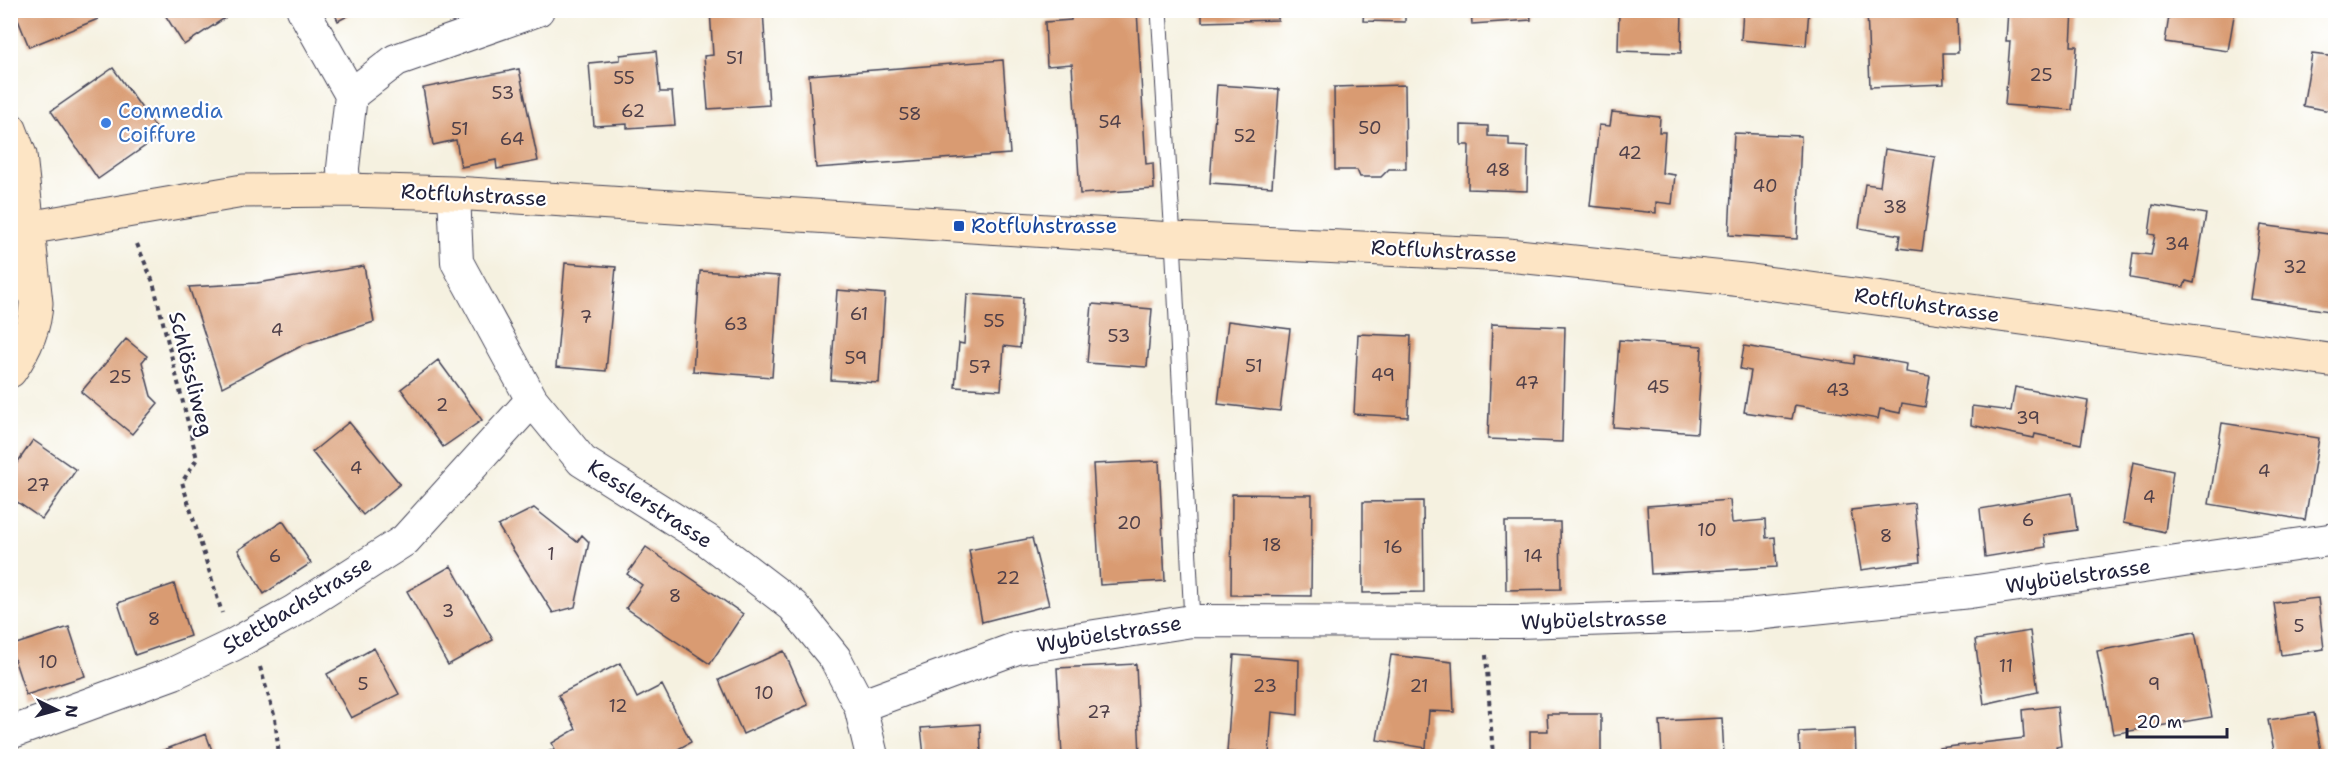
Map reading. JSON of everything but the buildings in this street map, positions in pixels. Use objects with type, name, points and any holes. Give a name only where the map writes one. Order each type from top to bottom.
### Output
[{"type":"main road","points":[[10,129],[20,155],[20,230],[36,315],[24,351],[10,371]]},
{"type":"main road","name":"Rotfluhstrasse","points":[[20,230],[243,191],[344,190],[454,193],[1173,239],[1446,250],[1595,263],[1752,280],[2336,361]]},
{"type":"street","points":[[303,10],[351,94],[344,190]]},
{"type":"street","points":[[351,94],[396,60],[538,10]]},
{"type":"street","name":"Kesslerstrasse","points":[[454,193],[457,262],[532,400],[582,461],[708,540],[793,606],[836,658],[861,706],[872,756]]},
{"type":"street","name":"Stettbachstrasse","points":[[10,733],[165,677],[240,641],[294,611],[405,540],[532,400]]},
{"type":"street","name":"Wybüelstrasse","points":[[861,706],[1017,648],[1192,621],[1483,622],[1746,615],[1981,590],[2336,539]]},
{"type":"lane","points":[[1159,10],[1192,621]]},
{"type":"path","name":"Schlössliweg","points":[[123,212],[153,282],[197,459],[182,482],[240,641],[254,650],[275,718],[279,756]]},
{"type":"path","points":[[1483,622],[1493,756]]},
{"type":"place","name":"Commedia Coiffure","points":[[106,123]]},
{"type":"place","name":"Rotfluhstrasse","points":[[959,226]]}]
